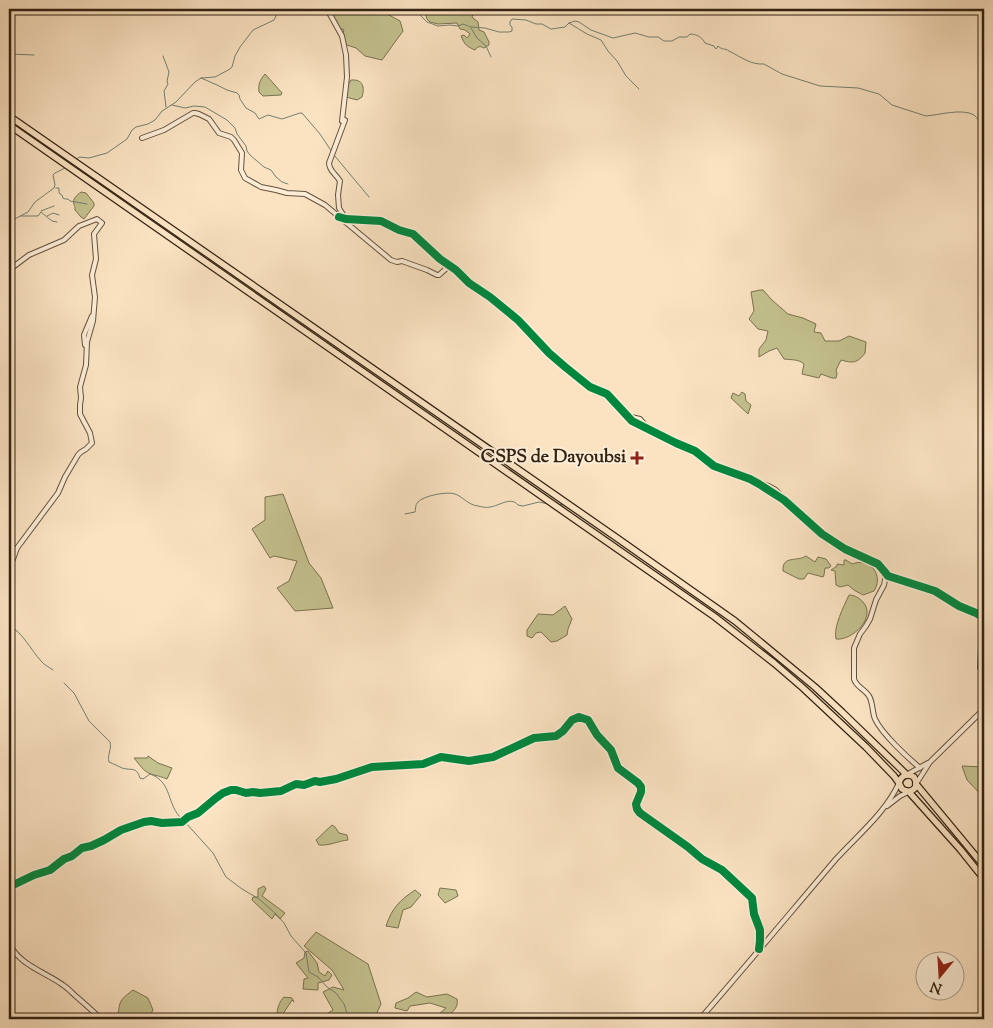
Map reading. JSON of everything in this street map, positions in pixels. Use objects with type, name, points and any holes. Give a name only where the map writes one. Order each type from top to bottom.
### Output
[{"type":"highway","points":[[9,116],[735,621],[788,664],[842,712],[907,775],[914,777],[916,784],[984,866]]},
{"type":"highway","points":[[9,125],[715,617],[774,663],[866,747],[899,782],[902,789],[909,792],[960,849],[984,879]]},
{"type":"highway","points":[[899,782],[902,777],[907,775]]},
{"type":"highway","points":[[909,792],[914,789],[916,784]]},
{"type":"street","points":[[327,9],[342,36],[346,55],[347,77],[343,120],[330,156],[329,167],[340,181],[339,208],[348,225]]},
{"type":"street","points":[[142,138],[164,130],[192,113],[199,114],[209,119],[219,132],[234,140],[242,153],[241,170],[245,178],[260,187],[287,194],[305,194],[325,205],[391,260],[402,261],[437,275],[449,266]]},
{"type":"street","points":[[339,217],[381,221],[413,234],[469,283],[518,320],[564,366],[590,387],[607,394],[627,416],[640,420],[650,430],[695,452],[714,466],[760,484],[773,487],[784,500],[822,534],[878,564],[886,575],[870,620],[860,634],[854,648],[855,683],[869,696],[875,720],[891,740],[920,768]]},
{"type":"street","points":[[9,270],[29,255],[64,240],[79,226],[97,219],[102,222],[94,234],[96,258],[92,275],[95,297],[94,312],[84,335],[86,365],[80,384],[80,410],[90,433],[92,443],[78,455],[58,493],[17,548],[9,570]]},
{"type":"street","points":[[982,455],[984,448]]},
{"type":"street","points":[[886,575],[935,590],[959,606],[980,616],[983,622],[981,668],[984,671]]},
{"type":"street","points":[[916,784],[930,762],[984,709]]},
{"type":"street","points":[[11,886],[50,870],[82,848],[104,840],[121,830],[151,821],[162,823],[182,822],[198,813],[223,793],[231,790],[246,793],[281,791],[296,784],[304,785],[315,781],[336,779],[372,767],[423,764],[441,757],[469,761],[493,757],[534,738],[556,736],[563,732],[572,720],[579,718],[588,720],[597,735],[611,750],[618,768],[641,787],[636,804],[640,813],[702,859],[722,870],[752,898],[754,914],[760,930],[759,949]]},
{"type":"street","points":[[907,775],[930,762]]},
{"type":"street","points":[[883,809],[899,782]]},
{"type":"street","points":[[700,1019],[849,845],[883,809],[900,796],[909,792]]},
{"type":"street","points":[[9,834],[9,853]]},
{"type":"street","points":[[9,873],[11,886],[9,903]]},
{"type":"street","points":[[9,943],[18,957],[63,985],[101,1019]]},
{"type":"street","points":[[9,954],[18,957]]},
{"type":"shaded area","points":[[329,9],[378,9],[400,21],[403,31],[382,60],[365,56],[356,48],[344,44],[342,36],[344,30],[337,27]]},
{"type":"shaded area","points":[[417,9],[475,9],[472,17],[478,22],[479,30],[484,32],[489,45],[484,48],[472,49],[466,45],[461,36],[464,35],[467,38],[470,34],[460,29],[457,23],[438,24],[430,22],[425,13]]},
{"type":"shaded area","points":[[265,74],[282,93],[281,95],[263,96],[259,92],[260,82]]},
{"type":"shaded area","points":[[351,80],[361,82],[363,87],[362,97],[357,100],[346,97],[347,87]]},
{"type":"shaded area","points":[[81,192],[86,193],[94,203],[94,206],[84,219],[75,210],[74,202],[75,197]]},
{"type":"shaded area","points":[[763,290],[788,314],[816,324],[814,332],[821,333],[825,341],[839,341],[849,336],[866,342],[865,353],[854,362],[841,360],[836,370],[836,378],[821,374],[819,378],[802,374],[804,364],[797,360],[784,359],[777,348],[759,357],[759,349],[766,340],[768,331],[758,329],[749,319],[754,311],[751,292]]},
{"type":"shaded area","points":[[742,392],[745,394],[746,401],[751,405],[748,414],[731,398],[733,393],[739,396]]},
{"type":"shaded area","points":[[283,494],[309,563],[321,578],[333,608],[295,611],[277,588],[289,581],[297,561],[274,556],[270,558],[252,529],[265,520],[265,497]]},
{"type":"shaded area","points":[[806,556],[815,562],[818,557],[826,559],[831,566],[825,568],[823,577],[808,573],[804,579],[799,579],[783,571],[783,566],[787,561]]},
{"type":"shaded area","points":[[844,560],[852,564],[864,563],[874,569],[877,585],[874,591],[863,595],[848,585],[840,587],[836,585],[835,571],[831,570],[837,564],[844,565]]},
{"type":"shaded area","points":[[849,595],[857,597],[867,608],[865,621],[861,627],[849,636],[836,639],[837,623]]},
{"type":"shaded area","points":[[565,606],[572,619],[567,635],[551,642],[541,632],[536,633],[532,638],[527,636],[527,630],[538,614],[553,615]]},
{"type":"shaded area","points":[[148,756],[158,763],[172,768],[167,779],[151,774],[142,768],[134,758],[147,758]]},
{"type":"shaded area","points":[[962,766],[984,767],[984,798],[967,780]]},
{"type":"shaded area","points":[[332,825],[339,833],[347,835],[348,840],[319,845],[316,840]]},
{"type":"shaded area","points":[[264,886],[266,889],[262,896],[285,913],[280,919],[275,914],[272,919],[252,900],[253,897],[258,897],[258,889]]},
{"type":"shaded area","points":[[440,888],[456,890],[458,896],[445,903],[438,895]]},
{"type":"shaded area","points":[[415,890],[421,895],[411,907],[403,910],[398,928],[386,926],[397,905]]},
{"type":"shaded area","points":[[316,932],[368,964],[381,1004],[374,1019],[327,1019],[325,1015],[333,1010],[323,992],[333,987],[344,990],[332,970],[304,946]]},
{"type":"shaded area","points":[[308,951],[317,963],[319,972],[325,976],[328,971],[332,975],[329,980],[318,983],[318,990],[303,989],[304,979],[308,978],[296,963],[304,958],[305,952]]},
{"type":"shaded area","points":[[133,990],[148,998],[153,1010],[148,1019],[117,1019],[120,1002]]},
{"type":"shaded area","points":[[416,992],[427,997],[447,994],[457,999],[457,1006],[444,1019],[439,1019],[438,1017],[446,1008],[430,1003],[410,1006],[407,1011],[395,1008],[396,1003]]},
{"type":"shaded area","points":[[284,997],[292,998],[294,1002],[292,1000],[281,1017],[277,1015],[277,1010]]},
{"type":"waterway","points":[[76,160],[79,157],[89,158],[107,153],[127,139],[136,127],[155,120],[162,111],[176,102],[195,82],[201,78],[215,77],[230,69],[240,47],[253,30],[274,20],[278,12],[283,9]]},
{"type":"waterway","points":[[407,9],[417,12],[427,22],[438,26],[458,26],[463,24],[499,32],[512,31],[510,25],[512,19],[542,24],[551,29],[565,27],[575,21],[591,30],[613,38],[635,33],[649,37],[658,37],[664,41],[672,41],[679,37],[687,37],[690,34],[701,38],[705,43],[714,46],[716,49],[718,46],[750,62],[764,64],[782,74],[820,86],[858,88],[879,94],[892,105],[926,116],[957,112],[969,113],[974,115],[984,127]]},
{"type":"waterway","points":[[569,23],[601,40],[626,76],[639,89]]},
{"type":"waterway","points":[[471,28],[477,38],[486,46],[491,57]]},
{"type":"waterway","points":[[9,54],[34,55]]},
{"type":"waterway","points":[[163,56],[169,72],[168,84],[164,91],[166,107]]},
{"type":"waterway","points":[[201,78],[237,93],[246,108],[255,113],[259,119],[268,115],[282,119],[302,113],[332,152]]},
{"type":"waterway","points":[[172,105],[185,108],[194,106],[205,107],[227,120],[235,128],[250,155],[264,167],[271,170],[282,182],[288,184]]},
{"type":"waterway","points":[[334,155],[369,197]]},
{"type":"waterway","points":[[9,222],[28,212],[35,202],[54,188],[53,175],[67,167]]},
{"type":"waterway","points":[[56,188],[59,188],[59,193],[63,198],[87,204]]},
{"type":"waterway","points":[[41,211],[54,206]]},
{"type":"waterway","points":[[21,216],[38,216],[41,212],[52,221],[57,222]]},
{"type":"waterway","points":[[47,216],[53,213],[59,215]]},
{"type":"waterway","points":[[405,514],[415,512],[416,504],[421,500],[430,496],[447,493],[455,494],[471,504],[484,507],[508,501],[523,506],[539,502],[548,504]]},
{"type":"waterway","points":[[557,504],[565,505]]},
{"type":"waterway","points":[[9,625],[23,637],[42,662],[53,670]]},
{"type":"waterway","points":[[64,683],[74,693],[89,721],[110,742],[109,762],[122,768],[135,770],[140,778],[143,779],[150,774],[157,778],[166,788],[173,807],[182,819]]},
{"type":"waterway","points":[[185,822],[213,853],[226,877],[259,899],[284,923],[291,936],[306,953],[309,972],[318,977],[336,993],[344,1004],[347,1019]]},
{"type":"cycle path","points":[[339,217],[381,221],[399,230],[413,234],[469,283],[518,320],[564,366],[590,387],[607,394],[632,421],[695,451],[714,466],[759,484],[784,500],[822,534],[845,549],[878,564],[888,576],[935,591],[959,606],[981,616],[983,622],[981,668],[984,671]]},
{"type":"cycle path","points":[[9,887],[34,875],[50,870],[82,848],[91,846],[121,830],[151,821],[162,823],[182,822],[198,813],[223,793],[231,790],[246,793],[281,791],[296,784],[304,785],[315,781],[336,779],[372,767],[423,764],[441,757],[469,761],[493,757],[534,738],[556,736],[572,720],[579,717],[588,720],[597,735],[611,750],[618,768],[641,787],[636,804],[640,813],[702,859],[722,870],[752,898],[754,914],[760,930],[759,949]]},
{"type":"place","name":"CSPS de Dayoubsi","points":[[637,458]]}]
